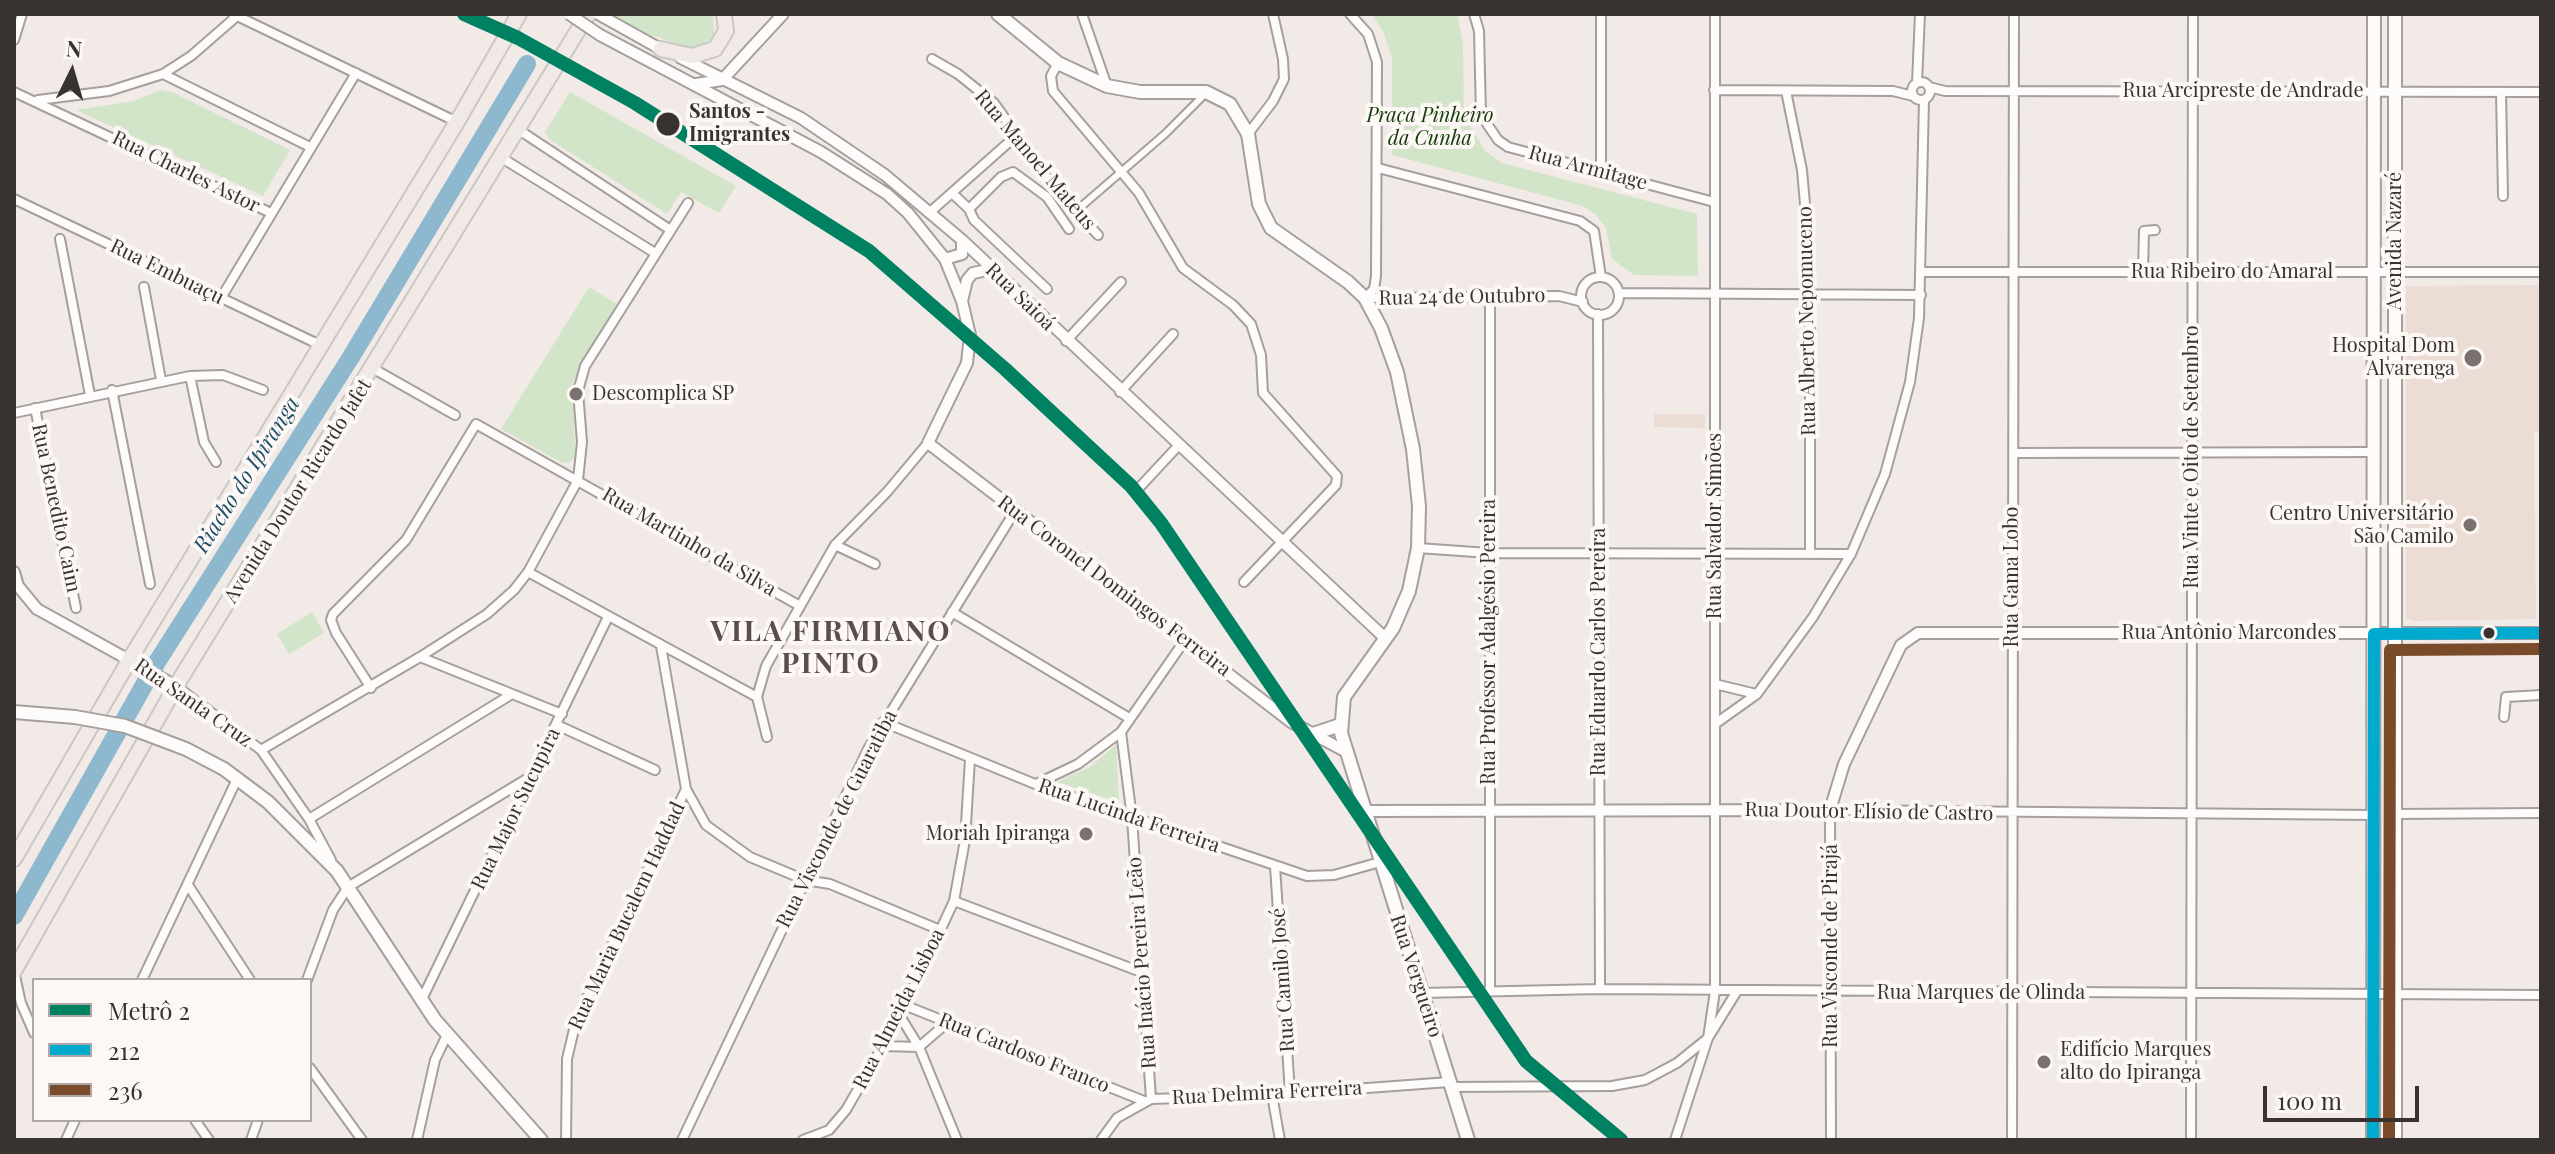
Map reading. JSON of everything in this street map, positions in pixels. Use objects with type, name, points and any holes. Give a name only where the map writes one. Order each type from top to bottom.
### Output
[{"type":"main road","points":[[14,859],[135,662],[320,345],[457,122],[519,14]]},
{"type":"main road","name":"Avenida Doutor Ricardo Jafet","points":[[14,971],[171,683],[374,369],[588,14]]},
{"type":"main road","points":[[661,49],[692,56],[715,49],[726,31],[724,14]]},
{"type":"main road","points":[[998,14],[1058,63],[1107,86],[1140,92],[1206,92]]},
{"type":"main road","name":"Avenida Nazaré","points":[[2373,1140],[2374,14]]},
{"type":"main road","name":"Avenida Nazaré","points":[[2395,14],[2395,1140]]},
{"type":"main road","name":"Rua Vergueiro","points":[[1206,92],[1230,104],[1248,134],[1259,204],[1271,228],[1339,275],[1365,298],[1397,372],[1409,421],[1418,493],[1418,548],[1409,591],[1386,639],[1349,686],[1341,707],[1340,725],[1343,750],[1366,811],[1468,1140]]},
{"type":"main road","name":"Rua Santa Cruz","points":[[14,712],[75,717],[125,726],[162,738],[238,777],[290,822],[337,871],[421,1001],[447,1035],[541,1140]]},
{"type":"main road","points":[[1310,735],[1340,725]]},
{"type":"street","points":[[14,40],[22,14]]},
{"type":"street","points":[[569,14],[682,81],[821,152],[887,194],[926,232],[945,259],[962,301],[970,335],[969,355],[928,443],[887,492],[835,545],[766,666],[757,697],[767,737]]},
{"type":"street","points":[[682,81],[710,84],[725,78],[783,14]]},
{"type":"street","points":[[1082,14],[1107,86]]},
{"type":"street","points":[[1248,134],[1273,101],[1284,79],[1273,14]]},
{"type":"street","points":[[1350,14],[1368,34],[1377,62],[1375,284],[1365,298]]},
{"type":"street","name":"Rua Armitage","points":[[1474,14],[1479,31],[1479,99],[1487,128],[1508,147],[1714,202]]},
{"type":"street","points":[[1601,14],[1601,171]]},
{"type":"street","name":"Rua Salvador Simões","points":[[1675,1140],[1708,1038],[1715,991],[1715,14]]},
{"type":"street","points":[[1715,724],[1757,694],[1813,617],[1851,554],[1897,436],[1910,382],[1921,295],[1920,14]]},
{"type":"street","name":"Rua Gama Lobo","points":[[2012,1140],[2014,14]]},
{"type":"street","name":"Rua Vinte e Oito de Setembro","points":[[2191,1140],[2193,14]]},
{"type":"street","points":[[36,100],[109,91],[163,74],[191,56],[235,15],[457,122]]},
{"type":"street","name":"Rua Saioá","points":[[603,17],[801,118],[851,150],[962,240],[1120,392],[1386,639]]},
{"type":"street","name":"Rua Manoel Mateus","points":[[932,59],[979,88],[1098,235]]},
{"type":"street","points":[[1058,63],[1051,76],[1053,91],[1152,212],[1183,268],[1233,305],[1251,324],[1261,355],[1263,393],[1337,476],[1336,485],[1244,582]]},
{"type":"street","points":[[221,298],[356,73]]},
{"type":"street","points":[[163,74],[310,147]]},
{"type":"street","points":[[1920,98],[1921,84]]},
{"type":"street","name":"Rua Arcipreste de Andrade","points":[[1714,90],[1893,91],[1921,84],[1945,91],[2013,92],[2541,92]]},
{"type":"street","name":"Rua Alberto Nepomuceno","points":[[1786,91],[1804,186],[1811,296],[1810,552]]},
{"type":"street","name":"Rua Arcipreste de Andrade","points":[[1893,91],[1920,98],[1945,91]]},
{"type":"street","name":"Rua Charles Astor","points":[[14,92],[271,213]]},
{"type":"street","points":[[1076,211],[1165,134],[1206,92]]},
{"type":"street","points":[[2501,92],[2503,196]]},
{"type":"street","points":[[519,130],[669,229]]},
{"type":"street","points":[[929,213],[1017,135]]},
{"type":"street","points":[[502,158],[655,253]]},
{"type":"street","points":[[1378,168],[1580,221],[1594,231],[1601,277]]},
{"type":"street","points":[[969,209],[1001,177],[1013,172],[1047,197],[1069,229]]},
{"type":"street","points":[[952,193],[969,209],[974,220],[1047,289]]},
{"type":"street","name":"Rua Embuaçu","points":[[14,199],[320,345]]},
{"type":"street","points":[[261,750],[371,688],[487,614],[528,572],[578,480],[582,442],[578,391],[585,366],[688,203]]},
{"type":"street","points":[[2143,272],[2144,231],[2155,230]]},
{"type":"street","points":[[60,239],[90,395]]},
{"type":"street","points":[[945,259],[962,254],[962,240]]},
{"type":"street","points":[[962,301],[967,280],[973,273],[992,269]]},
{"type":"street","name":"Rua Ribeiro do Amaral","points":[[1922,272],[2541,272]]},
{"type":"street","points":[[1601,277],[1613,282],[1619,293],[1614,309],[1598,314],[1583,302],[1584,287],[1601,277]]},
{"type":"street","points":[[1066,341],[1121,282]]},
{"type":"street","points":[[144,287],[161,380]]},
{"type":"street","name":"Rua 24 de Outubro","points":[[1559,296],[1584,287]]},
{"type":"street","points":[[1619,293],[1921,295]]},
{"type":"street","name":"Rua Professor Adalgésio Pereira","points":[[1490,295],[1490,989]]},
{"type":"street","name":"Rua 24 de Outubro","points":[[1365,298],[1559,296],[1583,302]]},
{"type":"street","name":"Rua Eduardo Carlos Pereira","points":[[1598,314],[1600,989]]},
{"type":"street","points":[[1120,392],[1173,334]]},
{"type":"street","points":[[374,369],[455,415]]},
{"type":"street","points":[[14,402],[15,412],[190,376],[223,375],[263,390]]},
{"type":"street","points":[[190,376],[204,442],[216,462]]},
{"type":"street","points":[[112,390],[150,584]]},
{"type":"street","name":"Rua Benedito Caim","points":[[35,408],[76,608]]},
{"type":"street","name":"Rua Martinho da Silva","points":[[371,688],[331,620],[338,608],[406,540],[476,424],[800,606]]},
{"type":"street","name":"Rua Coronel Domingos Ferreira","points":[[928,443],[1310,735],[1343,750]]},
{"type":"street","points":[[1138,489],[1178,446]]},
{"type":"street","points":[[2013,453],[2374,452]]},
{"type":"street","name":"Rua Visconde de Guaratiba","points":[[682,1140],[883,722],[1015,511]]},
{"type":"street","points":[[835,545],[875,564]]},
{"type":"street","points":[[1418,548],[1489,553],[1851,554]]},
{"type":"street","name":"Rua Santa Cruz","points":[[14,572],[18,586],[37,609],[171,683],[261,750],[309,819],[337,871]]},
{"type":"street","points":[[528,572],[757,697]]},
{"type":"street","points":[[952,612],[1129,718]]},
{"type":"street","name":"Rua Major Sucupira","points":[[421,1001],[608,617]]},
{"type":"street","name":"Rua Antônio Marcondes","points":[[1918,633],[2541,633]]},
{"type":"street","name":"Rua Visconde de Pirajá","points":[[1831,1140],[1830,810],[1844,764],[1901,645],[1918,633]]},
{"type":"street","points":[[1035,784],[1078,764],[1121,732],[1185,640]]},
{"type":"street","points":[[661,646],[686,789],[706,825],[721,839],[750,857],[805,880],[830,884],[940,930]]},
{"type":"street","points":[[420,657],[562,714]]},
{"type":"street","points":[[1715,684],[1757,694]]},
{"type":"street","points":[[309,819],[512,694]]},
{"type":"street","points":[[2504,717],[2506,697],[2541,695]]},
{"type":"street","name":"Rua Lucinda Ferreira","points":[[883,722],[1035,784],[1275,866],[1322,877],[1380,862]]},
{"type":"street","points":[[557,725],[655,770]]},
{"type":"street","name":"Rua Inácio Pereira Leão","points":[[1121,732],[1132,818],[1148,1100]]},
{"type":"street","name":"Rua Almeida Lisboa","points":[[803,1140],[829,1130],[846,1110],[900,1016],[954,901],[965,840],[970,759]]},
{"type":"street","points":[[143,978],[238,777]]},
{"type":"street","points":[[308,978],[327,922],[348,887],[531,777]]},
{"type":"street","name":"Rua Maria Bucalem Haddad","points":[[566,1140],[567,1059],[576,1021],[686,789]]},
{"type":"street","name":"Rua Doutor Elísio de Castro","points":[[1366,811],[1830,810],[2373,815]]},
{"type":"street","points":[[2394,814],[2541,813]]},
{"type":"street","name":"Rua Camilo José","points":[[1275,866],[1290,1093]]},
{"type":"street","points":[[188,885],[249,978]]},
{"type":"street","points":[[954,901],[1141,972]]},
{"type":"street","points":[[14,971],[21,1003],[32,1028]]},
{"type":"street","name":"Rua Marques de Olinda","points":[[1422,993],[1490,989],[1600,989],[1832,993],[2541,995]]},
{"type":"street","name":"Rua Salvador Simões","points":[[1708,1038],[1737,991]]},
{"type":"street","name":"Rua Cardoso Franco","points":[[904,1005],[1148,1100]]},
{"type":"street","points":[[900,1016],[919,1047],[957,1140]]},
{"type":"street","points":[[883,1046],[919,1047],[948,1022]]},
{"type":"street","points":[[417,1140],[435,1060],[447,1035]]},
{"type":"street","name":"Rua Delmira Ferreira","points":[[1101,1140],[1117,1118],[1148,1100],[1450,1084],[1612,1086],[1645,1080],[1677,1063],[1708,1038]]},
{"type":"street","points":[[1677,1063],[1689,1065],[1697,1072]]},
{"type":"street","points":[[312,1071],[362,1140]]},
{"type":"street","points":[[1272,1095],[1280,1140]]},
{"type":"street","points":[[196,1122],[209,1140]]},
{"type":"shaded area","points":[[2541,285],[2541,431],[2534,432],[2536,619],[2412,621],[2406,618],[2406,286]]},
{"type":"shaded area","points":[[1654,414],[1705,414],[1705,428],[1654,427]]},
{"type":"green space","points":[[613,14],[713,14],[714,34],[705,46],[694,50],[648,34]]},
{"type":"green space","name":"Praça Pinheiro da Cunha","points":[[1371,14],[1457,14],[1463,44],[1464,115],[1485,151],[1502,163],[1697,214],[1698,276],[1634,275],[1612,259],[1606,228],[1596,215],[1583,206],[1392,155],[1392,58],[1383,31]]},
{"type":"green space","points":[[160,90],[172,92],[290,150],[263,196],[76,110],[134,101]]},
{"type":"green space","points":[[570,92],[736,186],[719,213],[681,192],[667,214],[549,139],[545,132]]},
{"type":"green space","points":[[589,287],[617,304],[573,381],[575,457],[569,463],[561,462],[501,429]]},
{"type":"green space","points":[[312,612],[324,633],[289,654],[277,634]]},
{"type":"green space","points":[[1116,745],[1119,802],[1057,782],[1090,767]]},
{"type":"waterway","name":"Riacho do Ipiranga","points":[[14,916],[157,662],[351,357],[527,64]]},
{"type":"metro line","name":"2","points":[[464,14],[518,38],[635,103],[869,251],[1005,369],[1131,486],[1161,523],[1526,1061],[1621,1140]]},
{"type":"transit line","name":"212","points":[[2373,1140],[2374,634],[2541,633]]},
{"type":"transit line","name":"236","points":[[2389,1140],[2390,650],[2541,649]]},
{"type":"place","name":"Santos - Imigrantes","points":[[668,124]]},
{"type":"place","name":"Hospital Dom Alvarenga","points":[[2473,358]]},
{"type":"place","name":"Descomplica SP","points":[[576,394]]},
{"type":"place","name":"Centro Universitário São Camilo","points":[[2470,525]]},
{"type":"place","name":"Moriah Ipiranga","points":[[1086,834]]},
{"type":"place","name":"Edifício Marques alto do Ipiranga","points":[[2044,1062]]},
{"type":"district","name":"VILA FIRMIANO PINTO","points":[[831,648]]}]
